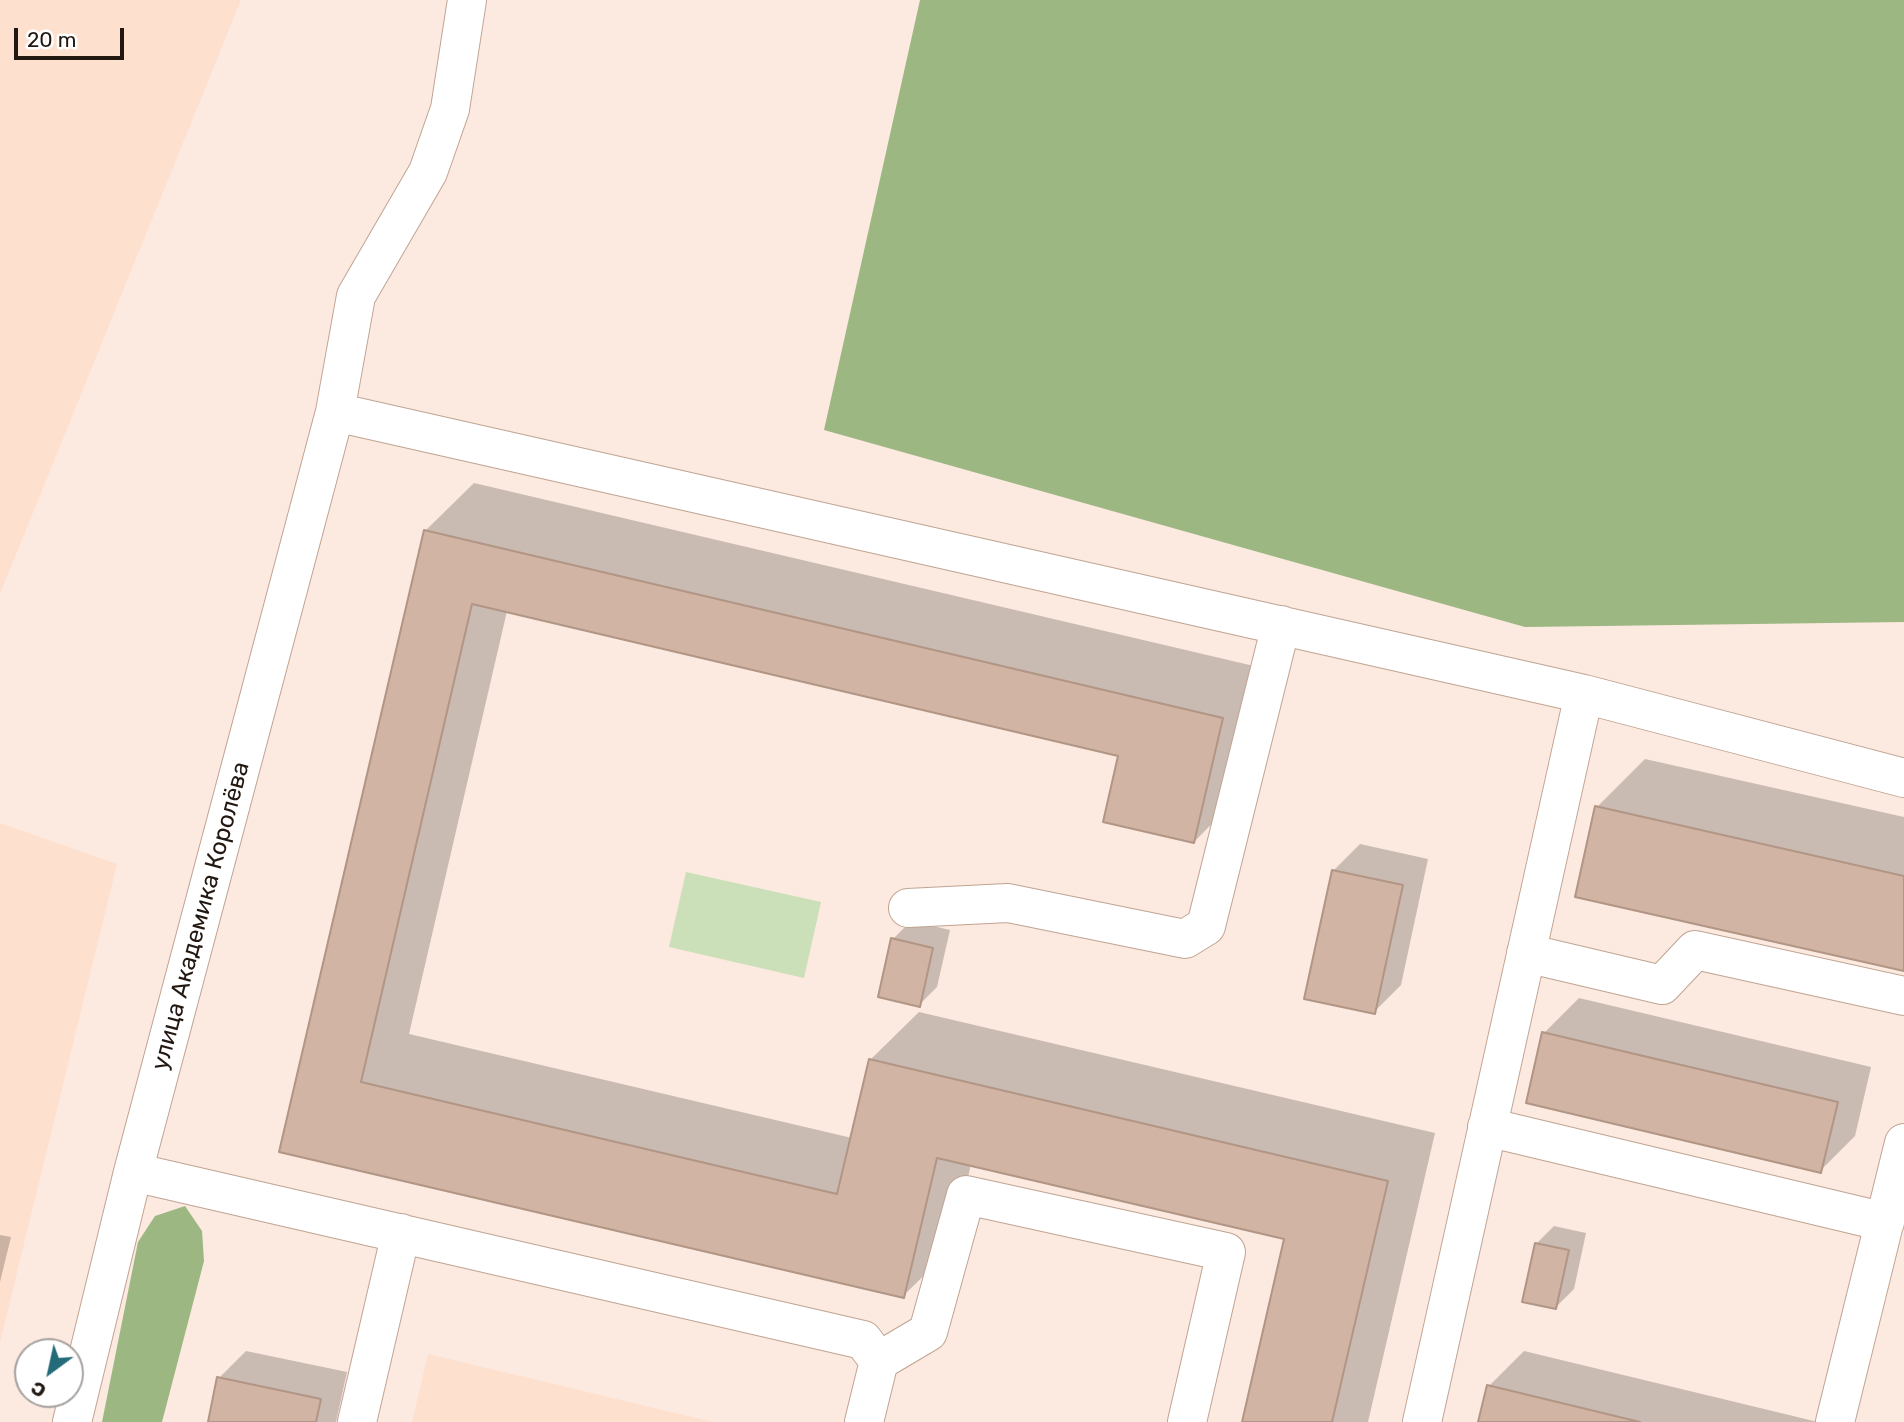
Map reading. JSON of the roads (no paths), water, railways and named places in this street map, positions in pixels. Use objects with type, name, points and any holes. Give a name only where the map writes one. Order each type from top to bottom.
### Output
[{"type":"street","name":"улица Академика Королёва","points":[[72,1422],[133,1172],[335,412],[356,296],[428,172],[450,108],[467,0]]},
{"type":"street","points":[[335,412],[1584,694],[1904,778]]},
{"type":"street","points":[[908,908],[1008,903],[1185,939],[1206,926],[1280,625]]},
{"type":"street","points":[[1422,1422],[1584,694]]},
{"type":"street","points":[[1526,953],[1662,985],[1695,950],[1904,996]]},
{"type":"street","points":[[1487,1127],[1885,1222]]},
{"type":"street","points":[[1835,1422],[1904,1143]]},
{"type":"street","points":[[133,1172],[841,1333],[863,1340],[879,1361]]},
{"type":"street","points":[[864,1422],[879,1361],[928,1332],[966,1195],[1226,1252],[1186,1422]]},
{"type":"street","points":[[356,1422],[401,1233]]}]
